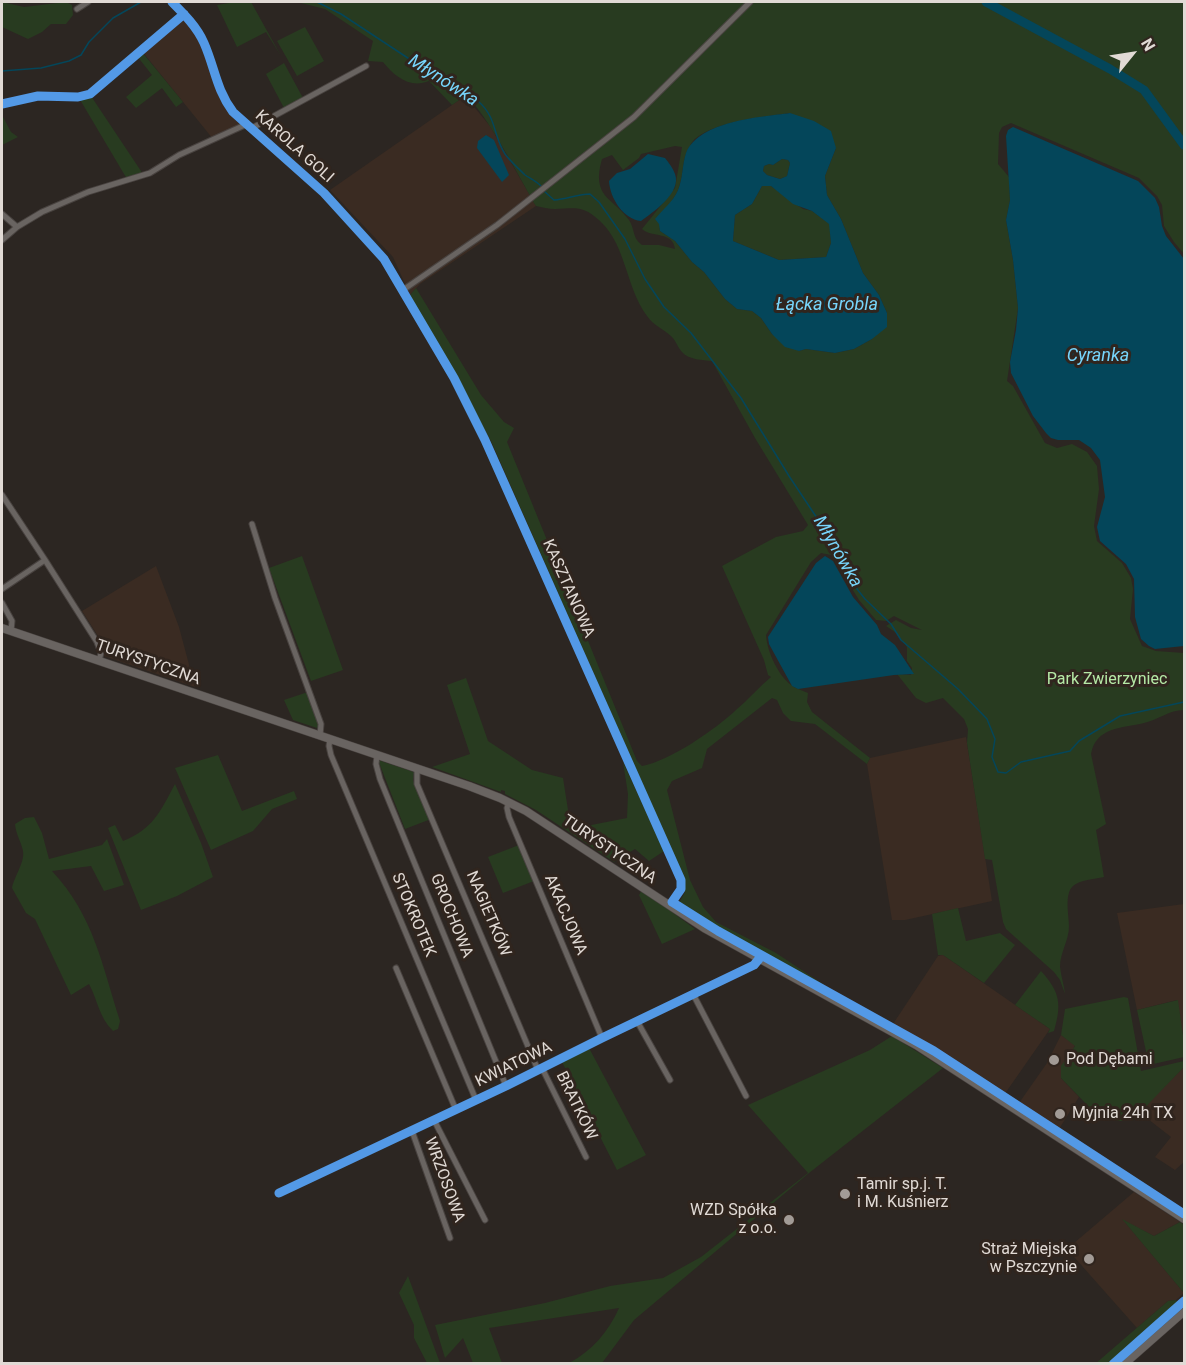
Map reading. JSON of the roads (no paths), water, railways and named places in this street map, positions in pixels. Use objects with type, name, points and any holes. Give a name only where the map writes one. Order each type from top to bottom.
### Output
[{"type":"main road","name":"TURYSTYCZNA","points":[[2,628],[509,802],[542,821],[704,928],[900,1036],[1185,1219]]},
{"type":"street","points":[[77,9],[88,2]]},
{"type":"street","name":"KAROLA GOLI","points":[[172,2],[184,14],[203,41],[215,81],[224,100],[324,194],[384,259],[403,290]]},
{"type":"street","points":[[403,290],[497,225],[634,117],[750,2]]},
{"type":"street","points":[[2,104],[38,96],[78,97],[90,94],[184,14]]},
{"type":"street","points":[[2,240],[17,227],[42,212],[88,192],[150,173],[179,155],[250,126],[366,66]]},
{"type":"street","points":[[2,214],[17,227]]},
{"type":"street","name":"KASZTANOWA","points":[[403,290],[454,378],[485,440],[681,880],[681,889],[670,906]]},
{"type":"street","points":[[2,495],[99,646],[101,653],[99,661]]},
{"type":"street","points":[[252,524],[275,597],[321,724],[320,736]]},
{"type":"street","points":[[2,589],[45,560]]},
{"type":"street","points":[[2,603],[12,621],[11,631]]},
{"type":"street","name":"STOKROTEK","points":[[330,739],[331,755],[476,1100]]},
{"type":"street","name":"GROCHOWA","points":[[377,755],[376,764],[380,778],[506,1086]]},
{"type":"street","name":"NAGIETKÓW","points":[[417,769],[417,784],[540,1069]]},
{"type":"street","name":"AKACJOWA","points":[[509,802],[507,810],[509,817],[602,1038]]},
{"type":"street","name":"KWIATOWA","points":[[279,1192],[506,1086],[754,965],[759,959]]},
{"type":"street","points":[[396,968],[456,1110]]},
{"type":"street","points":[[693,994],[746,1096]]},
{"type":"street","points":[[637,1021],[670,1080]]},
{"type":"street","name":"BRATKÓW","points":[[540,1069],[586,1157]]},
{"type":"street","points":[[434,1120],[485,1220]]},
{"type":"street","name":"WRZOSOWA","points":[[412,1131],[450,1238]]},
{"type":"street","points":[[1125,1364],[1185,1312]]},
{"type":"water","name":"Łącka Grobla","points":[[790,113],[814,121],[831,131],[836,148],[825,176],[827,195],[841,219],[863,273],[879,295],[887,313],[887,327],[854,349],[835,353],[806,349],[799,351],[785,347],[761,318],[752,311],[737,309],[725,299],[675,241],[660,231],[655,219],[671,202],[678,190],[686,153],[693,142],[717,127],[732,122]],"holes":[[[782,159],[790,163],[787,176],[780,179],[767,175],[763,171],[764,166],[773,165]],[[762,186],[771,186],[793,204],[812,211],[829,224],[831,243],[826,257],[779,260],[733,241],[735,215],[752,204]]]},
{"type":"water","name":"Cyranka","points":[[1013,127],[1138,181],[1155,198],[1166,236],[1184,259],[1184,646],[1155,649],[1141,639],[1135,617],[1134,579],[1126,564],[1100,541],[1097,527],[1105,497],[1100,460],[1091,448],[1079,440],[1051,438],[1033,416],[1011,373],[1010,362],[1018,308],[1006,220],[1010,200],[1006,136],[1008,130]]},
{"type":"water","points":[[486,135],[494,140],[509,175],[502,182],[477,148],[478,141]]},
{"type":"water","points":[[648,154],[665,158],[675,174],[676,181],[665,201],[641,221],[629,216],[619,207],[612,194],[609,181],[617,173],[630,169]]},
{"type":"water","points":[[825,556],[833,561],[853,597],[877,625],[881,634],[895,645],[914,674],[798,689],[792,686],[769,644],[768,637],[816,563]]},
{"type":"waterway","points":[[2,71],[41,68],[69,61],[81,55],[89,42],[113,18],[141,2]]},
{"type":"waterway","name":"Młynówka","points":[[317,2],[341,14],[479,102],[489,114],[505,154],[525,175],[541,186]]},
{"type":"waterway","points":[[986,2],[1110,69],[1144,90],[1184,145]]},
{"type":"waterway","name":"Młynówka","points":[[544,191],[554,200],[590,194],[599,202],[625,239],[645,279],[664,307],[691,333],[741,398],[843,557],[855,579],[857,589],[891,624],[901,640],[958,689],[987,719],[995,739],[992,757],[998,772],[1006,773],[1021,762],[1070,751],[1079,741],[1120,716],[1184,702]]},
{"type":"waterway","points":[[1123,1359],[1179,1310]]},
{"type":"place","name":"Pod Dębami","points":[[1054,1060]]},
{"type":"place","name":"Myjnia 24h TX","points":[[1060,1114]]},
{"type":"place","name":"Tamir sp.j. T. i M. Kuśnierz","points":[[845,1194]]},
{"type":"place","name":"WZD Spółka z o.o.","points":[[789,1220]]},
{"type":"place","name":"Straż Miejska w Pszczynie","points":[[1089,1259]]},
{"type":"park label","name":"Park Zwierzyniec","points":[[1107,680]]}]
